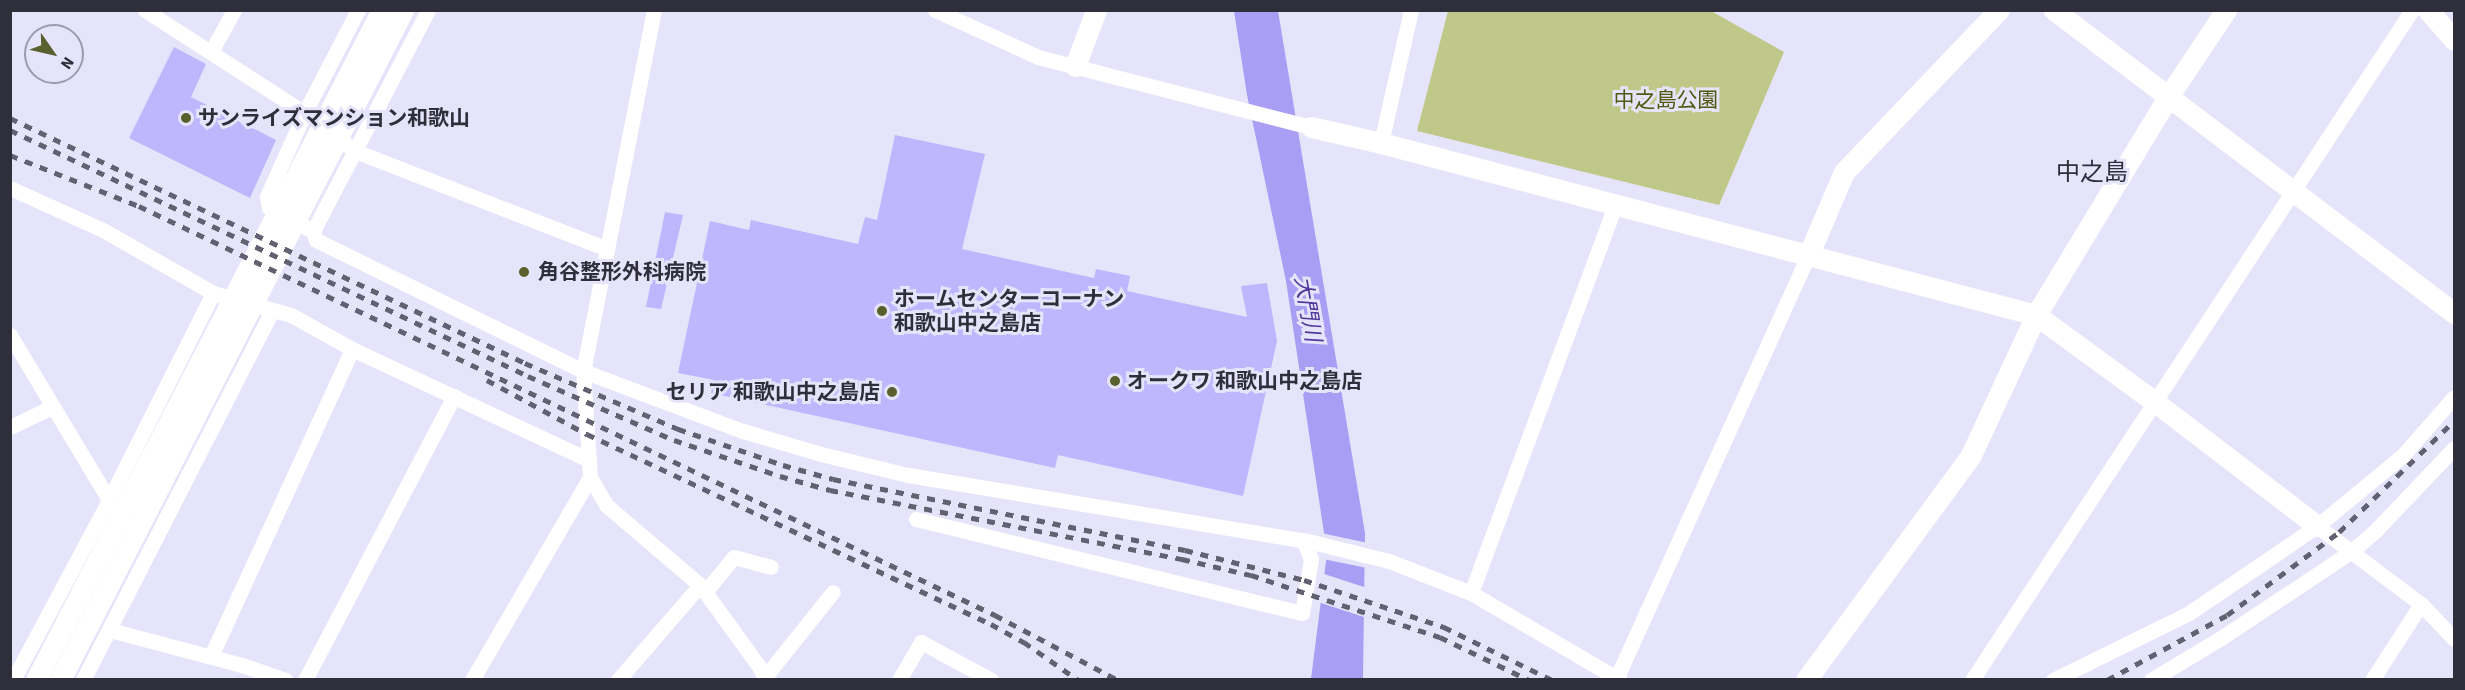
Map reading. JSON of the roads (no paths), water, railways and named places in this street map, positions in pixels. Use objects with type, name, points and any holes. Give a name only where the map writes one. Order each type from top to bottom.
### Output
[{"type":"street","points":[[145,10],[305,112],[355,152],[606,248]]},
{"type":"street","points":[[211,52],[234,10]]},
{"type":"street","points":[[358,10],[305,112],[267,196],[269,208],[312,231],[316,240],[583,371],[743,431],[821,454],[908,475],[1307,541],[1389,561],[1471,593],[1619,679],[1844,172],[1999,10]]},
{"type":"street","points":[[57,670],[382,10]]},
{"type":"street","points":[[36,680],[57,670],[403,10]]},
{"type":"street","points":[[312,231],[428,10]]},
{"type":"street","points":[[654,10],[583,371],[590,477],[606,505],[703,588],[760,668],[765,679],[833,598]]},
{"type":"street","points":[[935,10],[1038,57],[1381,143],[2036,315],[2155,402],[2421,604],[2454,639]]},
{"type":"street","points":[[1075,66],[1096,10]]},
{"type":"street","points":[[1381,143],[1411,10]]},
{"type":"street","points":[[2054,10],[2454,313]]},
{"type":"street","points":[[1806,680],[1971,455],[2036,315],[2168,97],[2226,10]]},
{"type":"street","points":[[1972,680],[2412,10]]},
{"type":"street","points":[[2428,10],[2454,40]]},
{"type":"street","points":[[10,188],[103,230],[213,293],[291,315],[352,349],[589,460]]},
{"type":"street","points":[[1471,593],[1615,205]]},
{"type":"street","points":[[13,679],[108,500],[213,293]]},
{"type":"street","points":[[83,680],[272,311]]},
{"type":"street","points":[[10,335],[108,500]]},
{"type":"street","points":[[211,656],[352,349]]},
{"type":"street","points":[[305,680],[454,396]]},
{"type":"street","points":[[2053,680],[2189,613],[2317,526],[2403,455],[2454,397]]},
{"type":"street","points":[[10,427],[52,407]]},
{"type":"street","points":[[2151,680],[2221,638],[2278,597],[2352,551],[2376,530],[2454,448]]},
{"type":"street","points":[[472,680],[590,477]]},
{"type":"street","points":[[916,519],[1302,613],[1311,559],[1307,541]]},
{"type":"street","points":[[618,680],[734,557],[771,567]]},
{"type":"street","points":[[2372,680],[2421,604]]},
{"type":"street","points":[[110,630],[211,656],[240,672],[285,680]]},
{"type":"street","points":[[900,680],[921,642],[991,680]]},
{"type":"water","name":"大門川","points":[[1234,11],[1278,11],[1365,533],[1363,679],[1311,679],[1327,553],[1286,281],[1247,95]]},
{"type":"railway","points":[[10,118],[525,363],[678,429],[783,465],[833,479],[1185,550],[1304,580],[1444,627],[1552,680]]},
{"type":"railway","points":[[10,130],[528,376],[674,440],[780,476],[830,490],[1182,559],[1251,575],[1440,637],[1529,680]]},
{"type":"railway","points":[[10,155],[139,206],[995,615],[1118,680]]},
{"type":"railway","points":[[487,380],[587,434],[991,624],[1024,642],[1078,680]]},
{"type":"railway","points":[[2107,680],[2227,615],[2339,532],[2454,421]]},
{"type":"place","name":"サンライズマンション和歌山","points":[[186,118]]},
{"type":"place","name":"角谷整形外科病院","points":[[524,272]]},
{"type":"place","name":"ホームセンターコーナン 和歌山中之島店","points":[[882,311]]},
{"type":"place","name":"オークワ 和歌山中之島店","points":[[1115,381]]},
{"type":"place","name":"セリア 和歌山中之島店","points":[[892,392]]},
{"type":"district","name":"中之島","points":[[2092,173]]},
{"type":"park label","name":"中之島公園","points":[[1666,100]]}]
